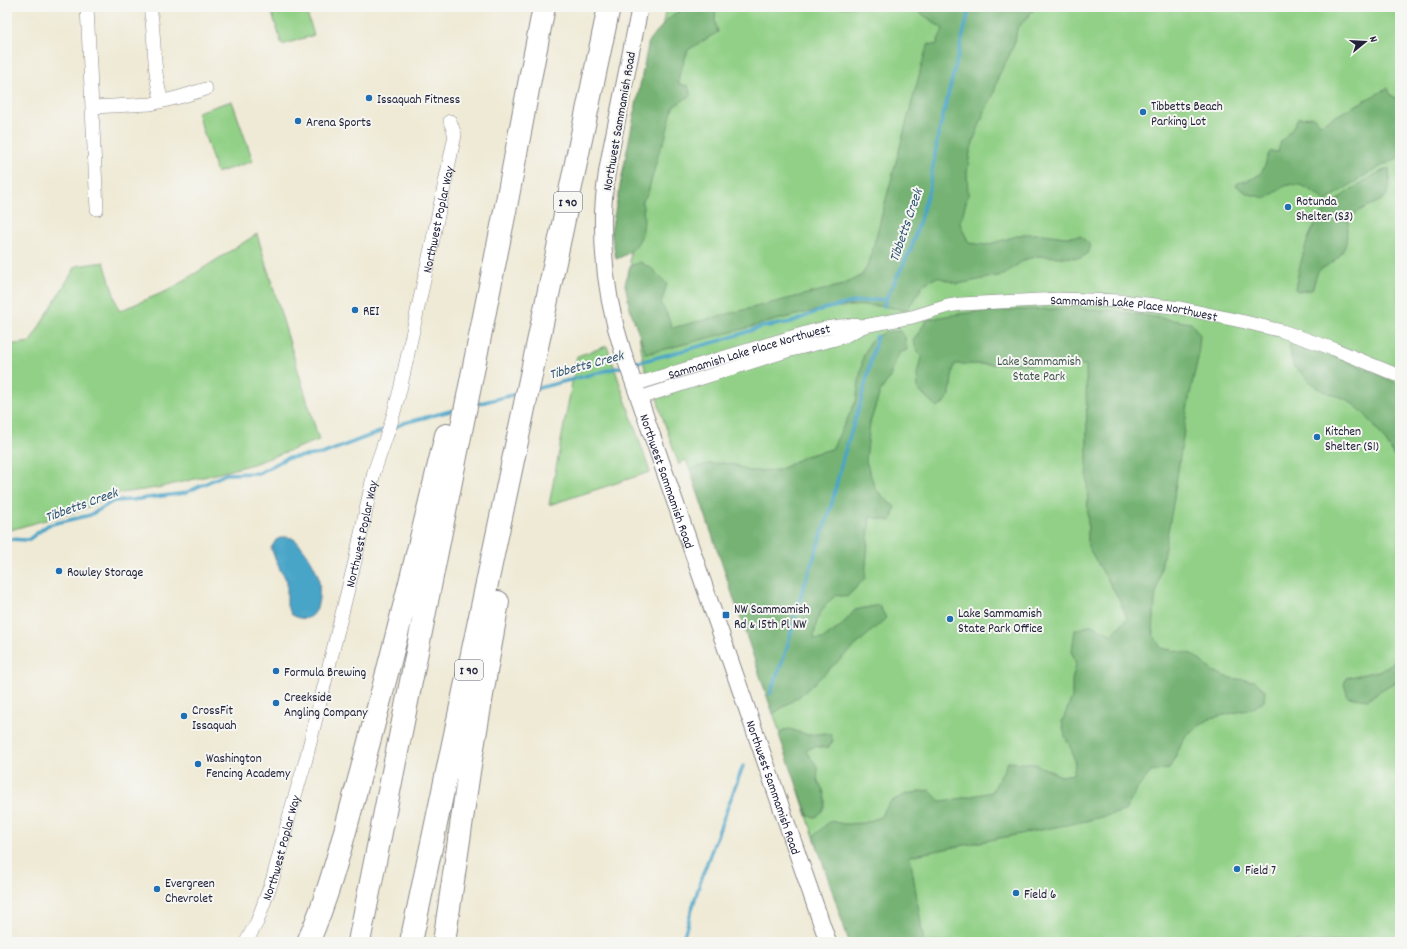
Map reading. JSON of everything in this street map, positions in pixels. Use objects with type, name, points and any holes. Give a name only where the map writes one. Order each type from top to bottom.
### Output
[{"type":"highway","points":[[359,942],[457,418],[508,196],[544,7]]},
{"type":"highway","name":"I 90","points":[[411,942],[609,7]]},
{"type":"highway","points":[[444,942],[470,765],[502,580],[526,399]]},
{"type":"highway","points":[[308,942],[330,881],[368,744],[418,552],[457,418]]},
{"type":"highway","points":[[434,942],[470,765]]},
{"type":"street","points":[[87,7],[97,209]]},
{"type":"street","points":[[150,7],[153,25],[156,81],[162,101]]},
{"type":"street","name":"Northwest Sammamish Road","points":[[640,7],[612,146],[603,211],[603,244],[607,283],[615,326],[634,385],[828,942]]},
{"type":"street","points":[[93,107],[151,104],[206,89]]},
{"type":"street","name":"Northwest Poplar Way","points":[[246,942],[257,922],[273,878],[292,806],[304,768],[356,557],[374,472],[391,423],[432,247],[455,135],[450,121]]},
{"type":"street","name":"Sammamish Lake Place Northwest","points":[[634,385],[829,327],[844,324],[864,326],[912,317],[948,306],[961,304],[1057,300],[1122,301],[1180,308],[1245,322],[1282,331],[1334,349],[1397,375]]},
{"type":"green space","points":[[270,7],[305,7],[314,35],[282,45]]},
{"type":"green space","name":"Lake Sammamish State Park","points":[[666,7],[1400,7],[1400,942],[853,942],[813,834],[693,469],[690,470],[686,460],[679,465],[660,410],[657,396],[651,394],[647,381],[639,336],[648,333],[630,261],[635,163]]},
{"type":"green space","points":[[687,7],[716,7],[715,21],[718,32],[688,50],[679,76],[679,84],[688,86],[691,95],[673,107],[665,139],[659,152],[648,193],[642,202],[644,220],[641,236],[632,250],[616,259],[611,231],[649,40],[671,16]]},
{"type":"green space","points":[[909,7],[1036,7],[1017,29],[1015,42],[999,75],[993,96],[976,134],[970,152],[967,173],[968,195],[960,224],[969,243],[986,245],[1024,234],[1044,234],[1065,237],[1081,236],[1090,245],[1087,254],[1081,258],[1038,256],[1024,260],[1003,275],[958,284],[937,277],[924,284],[906,311],[887,307],[867,306],[847,306],[826,309],[785,318],[646,354],[630,309],[625,284],[630,266],[640,262],[651,268],[667,284],[661,304],[667,314],[672,328],[843,285],[862,275],[869,263],[925,53],[929,44],[936,45],[943,29],[918,11]]},
{"type":"green space","points":[[1388,88],[1391,95],[1400,101],[1400,157],[1361,178],[1325,202],[1312,191],[1301,186],[1289,185],[1283,187],[1267,198],[1250,194],[1243,191],[1236,185],[1237,183],[1254,178],[1261,173],[1271,151],[1278,152],[1281,141],[1290,132],[1298,118],[1313,117],[1321,124]]},
{"type":"green space","points":[[232,101],[253,161],[217,173],[197,112]]},
{"type":"green space","points":[[1389,168],[1390,181],[1386,196],[1378,202],[1359,211],[1351,218],[1343,251],[1334,261],[1318,271],[1312,290],[1298,291],[1295,289],[1305,247],[1315,224],[1321,215],[1338,199],[1359,184]]},
{"type":"green space","points":[[257,234],[319,440],[253,464],[212,475],[157,488],[114,494],[84,509],[7,531],[7,345],[30,342],[76,266],[104,262],[119,311],[169,290]]},
{"type":"green space","points":[[1074,308],[1117,311],[1191,323],[1200,335],[1198,358],[1189,398],[1172,510],[1155,600],[1153,634],[1161,648],[1192,654],[1213,671],[1230,678],[1254,681],[1265,690],[1264,701],[1252,709],[1211,718],[1186,735],[1169,769],[1151,772],[1137,789],[1125,811],[1086,821],[910,856],[924,942],[849,942],[814,836],[830,821],[844,824],[864,823],[880,817],[890,802],[906,794],[929,790],[940,801],[992,792],[1008,762],[1035,764],[1061,776],[1073,774],[1075,765],[1062,722],[1072,697],[1072,680],[1076,665],[1072,651],[1075,630],[1092,625],[1112,635],[1127,618],[1119,599],[1088,547],[1086,365],[955,364],[949,396],[938,408],[918,390],[917,374],[921,357],[913,341],[927,320],[945,316],[963,313]]},
{"type":"green space","points":[[900,331],[905,337],[907,350],[899,353],[890,377],[880,392],[870,423],[866,461],[875,488],[895,507],[891,521],[870,517],[865,578],[847,597],[836,595],[826,605],[820,614],[816,625],[814,639],[823,639],[841,626],[855,610],[879,605],[886,618],[801,695],[773,714],[690,470],[707,464],[722,463],[736,465],[748,471],[779,470],[805,456],[832,449],[856,401],[863,357],[870,341],[885,332]]},
{"type":"green space","points":[[1294,338],[1400,385],[1400,466],[1384,439],[1363,413],[1347,400],[1316,387],[1293,366],[1289,347]]},
{"type":"green space","points":[[607,346],[650,472],[549,505],[577,356]]},
{"type":"green space","points":[[1400,658],[1400,679],[1378,692],[1368,700],[1348,697],[1344,684],[1346,678],[1382,670]]},
{"type":"green space","points":[[790,729],[808,735],[826,733],[831,735],[833,741],[828,748],[814,747],[806,751],[814,761],[818,771],[818,781],[823,789],[825,798],[824,808],[816,817],[808,816],[779,735],[783,730]]},
{"type":"water","points":[[282,537],[288,537],[296,540],[310,559],[317,573],[319,583],[318,604],[314,614],[308,618],[301,618],[292,615],[287,606],[287,581],[280,570],[271,548],[276,540]]},
{"type":"waterway","name":"Tibbetts Creek","points":[[632,364],[719,341],[762,327],[792,322],[824,309],[854,302],[886,299],[911,249],[929,190],[938,136],[970,7]]},
{"type":"waterway","name":"Tibbetts Creek","points":[[884,306],[886,299]]},
{"type":"waterway","points":[[770,694],[786,651],[802,592],[831,507],[843,458],[861,401],[877,336]]},
{"type":"waterway","name":"Tibbetts Creek","points":[[535,389],[624,366]]},
{"type":"waterway","name":"Tibbetts Creek","points":[[473,405],[520,393]]},
{"type":"waterway","name":"Tibbetts Creek","points":[[393,428],[404,423],[458,409]]},
{"type":"waterway","name":"Tibbetts Creek","points":[[7,539],[28,540],[48,525],[90,515],[114,501],[185,493],[226,474],[259,473],[287,458],[322,454],[385,430]]},
{"type":"waterway","points":[[682,942],[701,879],[743,766]]},
{"type":"place","name":"Issaquah Fitness","points":[[369,98]]},
{"type":"place","name":"Tibbetts Beach Parking Lot","points":[[1143,112]]},
{"type":"place","name":"Arena Sports","points":[[298,121]]},
{"type":"place","name":"Rotunda Shelter (S3)","points":[[1288,207]]},
{"type":"place","name":"REI","points":[[355,310]]},
{"type":"place","name":"Kitchen Shelter (S1)","points":[[1317,437]]},
{"type":"place","name":"Rowley Storage","points":[[59,571]]},
{"type":"place","name":"NW Sammamish Rd & 15th Pl NW","points":[[726,615]]},
{"type":"place","name":"Lake Sammamish State Park Office","points":[[950,619]]},
{"type":"place","name":"Formula Brewing","points":[[276,671]]},
{"type":"place","name":"Creekside Angling Company","points":[[276,703]]},
{"type":"place","name":"CrossFit Issaquah","points":[[184,716]]},
{"type":"place","name":"Washington Fencing Academy","points":[[198,764]]},
{"type":"place","name":"Field 7","points":[[1237,869]]},
{"type":"place","name":"Evergreen Chevrolet","points":[[157,889]]},
{"type":"place","name":"Field 6","points":[[1016,893]]}]
